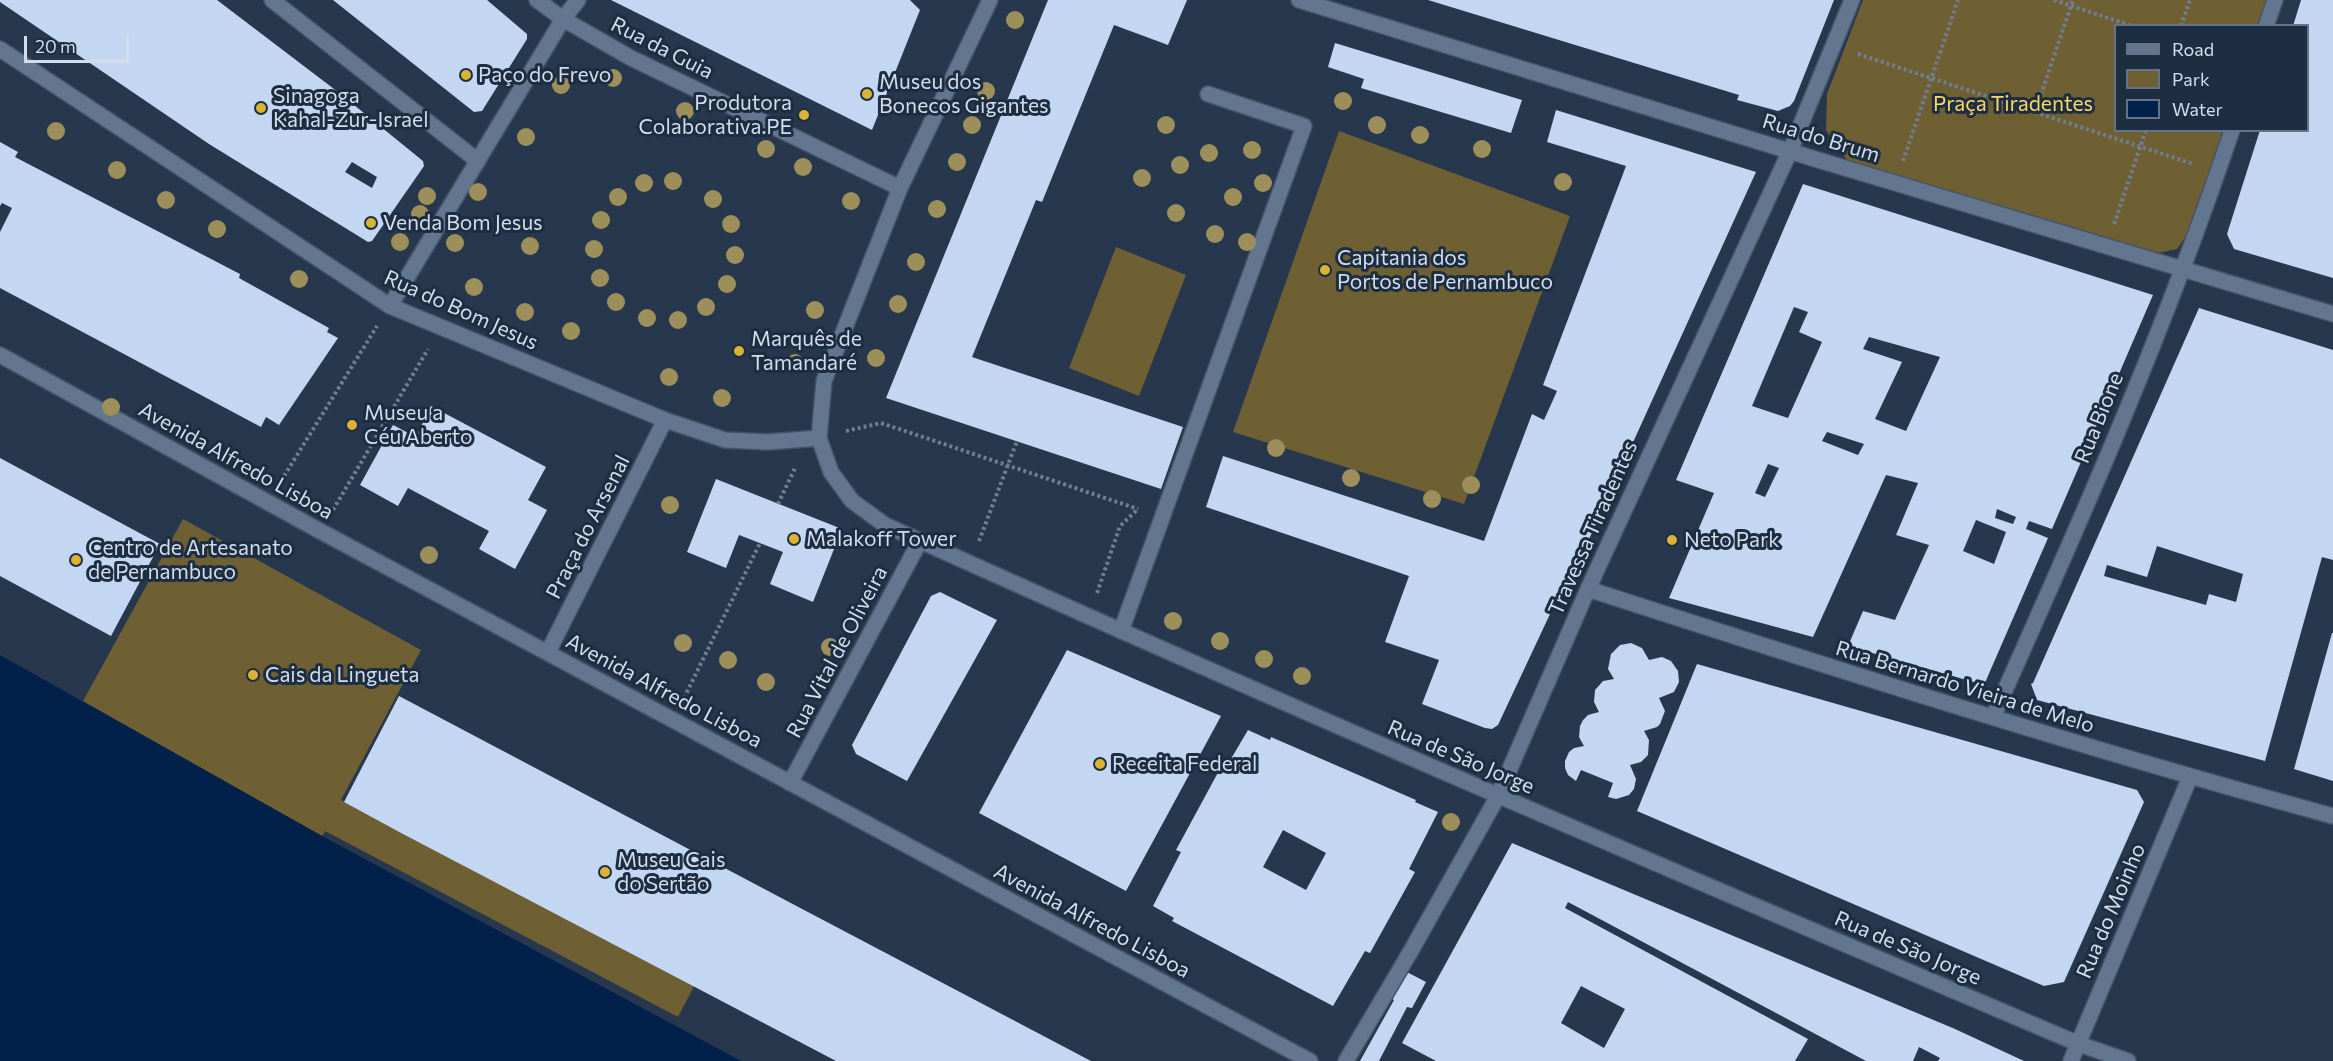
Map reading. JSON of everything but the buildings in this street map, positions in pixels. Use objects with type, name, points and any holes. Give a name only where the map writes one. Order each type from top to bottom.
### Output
[{"type":"street","points":[[272,0],[478,161]]},
{"type":"street","name":"Rua da Guia","points":[[537,0],[563,19],[631,58],[900,189]]},
{"type":"street","points":[[390,306],[563,19],[578,0]]},
{"type":"street","points":[[819,438],[824,381],[900,189],[990,0]]},
{"type":"street","name":"Rua do Brum","points":[[1299,0],[1790,151],[2333,314]]},
{"type":"street","name":"Travessa Tiradentes","points":[[1346,1061],[1412,949],[1497,796],[1588,589],[1790,151],[1852,0]]},
{"type":"street","points":[[2267,24],[2275,0]]},
{"type":"street","name":"Rua do Bom Jesus","points":[[0,49],[390,306],[665,420],[724,440],[768,442],[819,438]]},
{"type":"street","points":[[1121,631],[1304,126],[1208,94]]},
{"type":"street","name":"Rua Bione","points":[[1993,717],[2121,422],[2182,268],[2231,132]]},
{"type":"street","name":"Avenida Alfredo Lisboa","points":[[0,355],[267,503],[1310,1061]]},
{"type":"street","name":"Praça do Arsenal","points":[[548,652],[665,420]]},
{"type":"street","name":"Rua de São Jorge","points":[[819,438],[831,472],[852,501],[885,525],[1497,796],[2079,1044],[2128,1061]]},
{"type":"street","name":"Rua Vital de Oliveira","points":[[790,783],[920,541]]},
{"type":"street","name":"Rua Bernardo Vieira de Melo","points":[[1588,589],[1837,670],[2190,777],[2333,816]]},
{"type":"street","name":"Rua do Moinho","points":[[2071,1061],[2190,777]]},
{"type":"path","points":[[1902,164],[1958,0]]},
{"type":"path","points":[[2054,0],[2126,24]]},
{"type":"path","points":[[2035,112],[2073,0]]},
{"type":"path","points":[[2182,24],[2190,0]]},
{"type":"path","points":[[1854,52],[2218,172]]},
{"type":"path","points":[[2112,231],[2145,132]]},
{"type":"path","points":[[267,503],[390,306]]},
{"type":"path","points":[[320,531],[441,327]]},
{"type":"path","points":[[778,504],[795,468],[819,438],[881,423],[1163,518]]},
{"type":"path","points":[[971,564],[1017,441]]},
{"type":"path","points":[[1104,574],[1120,526],[1138,509],[1140,501]]},
{"type":"path","points":[[673,720],[760,543]]},
{"type":"green space","name":"Praça Tiradentes","points":[[1863,0],[2268,0],[2259,24],[2114,24],[2114,132],[2225,132],[2193,226],[2177,249],[2153,254],[1847,160],[1826,130],[1827,94]]},
{"type":"green space","points":[[1339,131],[1570,216],[1464,504],[1233,432]]},
{"type":"green space","points":[[1116,247],[1186,275],[1139,396],[1069,368]]},
{"type":"green space","name":"Cais da Lingueta","points":[[183,519],[421,650],[341,800],[694,986],[678,1017],[325,831],[322,836],[83,701]]},
{"type":"water","points":[[0,655],[322,836],[741,1061],[0,1061]]},
{"type":"place","name":"Paço do Frevo","points":[[466,75]]},
{"type":"place","name":"Museu dos Bonecos Gigantes","points":[[867,94]]},
{"type":"place","name":"Sinagoga Kahal-Zur-Israel","points":[[261,108]]},
{"type":"place","name":"Produtora Colaborativa.PE","points":[[804,115]]},
{"type":"place","name":"Venda Bom Jesus","points":[[371,223]]},
{"type":"place","name":"Capitania dos Portos de Pernambuco","points":[[1325,270]]},
{"type":"place","name":"Marquês de Tamandaré","points":[[739,351]]},
{"type":"place","name":"Museu a Céu Aberto","points":[[352,425]]},
{"type":"place","name":"Malakoff Tower","points":[[794,539]]},
{"type":"place","name":"Neto Park","points":[[1672,540]]},
{"type":"place","name":"Centro de Artesanato de Pernambuco","points":[[76,560]]},
{"type":"place","name":"Cais da Lingueta","points":[[253,675]]},
{"type":"place","name":"Receita Federal","points":[[1100,764]]},
{"type":"place","name":"Museu Cais do Sertão","points":[[605,872]]}]
